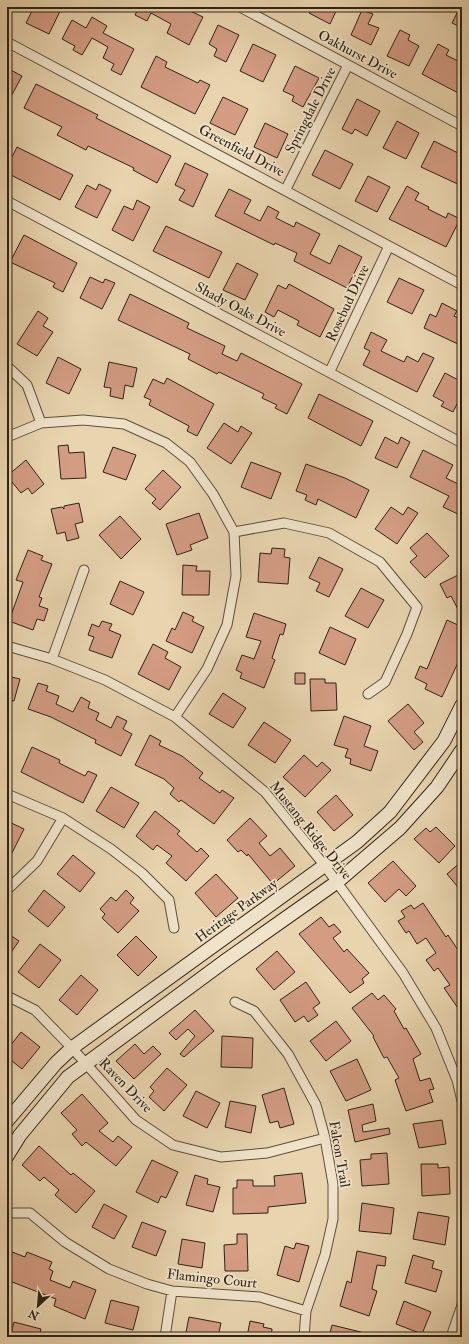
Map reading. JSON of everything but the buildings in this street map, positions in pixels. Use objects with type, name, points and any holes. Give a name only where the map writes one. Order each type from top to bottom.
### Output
[{"type":"main road","name":"Heritage Parkway","points":[[7,1121],[56,1063],[72,1048],[325,866],[357,842],[390,812],[444,741],[462,705]]},
{"type":"main road","points":[[7,1156],[20,1135],[68,1077],[225,961],[337,882],[400,828],[437,787],[462,750]]},
{"type":"street","name":"Oakhurst Drive","points":[[240,7],[462,126]]},
{"type":"street","name":"Greenfield Drive","points":[[7,42],[286,189],[389,246],[462,284]]},
{"type":"street","name":"Springdale Drive","points":[[286,189],[348,65]]},
{"type":"street","name":"Shady Oaks Drive","points":[[7,200],[330,371],[462,443]]},
{"type":"street","name":"Rosebud Drive","points":[[330,371],[389,246]]},
{"type":"street","points":[[7,366],[27,385],[41,423]]},
{"type":"street","points":[[7,437],[41,423],[83,420],[124,424],[166,444],[190,462],[213,494],[234,532],[236,576],[227,625],[207,669],[175,717]]},
{"type":"street","points":[[234,532],[284,523],[329,533],[380,562],[417,607],[407,634],[385,682],[368,694]]},
{"type":"street","points":[[52,659],[84,570]]},
{"type":"street","name":"Mustang Ridge Drive","points":[[7,646],[52,659],[105,680],[175,717],[265,792],[325,866],[403,973],[436,1028],[457,1080],[462,1101]]},
{"type":"street","points":[[7,794],[63,818],[117,854],[142,873],[169,900],[174,928]]},
{"type":"street","points":[[7,890],[37,861],[63,818]]},
{"type":"street","name":"Raven Drive","points":[[7,996],[35,1010],[86,1063],[136,1120],[173,1145],[220,1157],[267,1153],[325,1138]]},
{"type":"street","name":"Falcon Trail","points":[[236,1002],[254,1011],[288,1054],[316,1105],[325,1138],[333,1184],[333,1219],[325,1255],[306,1311],[304,1337]]},
{"type":"street","name":"Flamingo Court","points":[[14,1213],[30,1213],[65,1242],[109,1269],[172,1291],[260,1297],[306,1311]]},
{"type":"street","points":[[165,1337],[172,1291]]},
{"type":"street","points":[[451,1337],[462,1305]]}]
